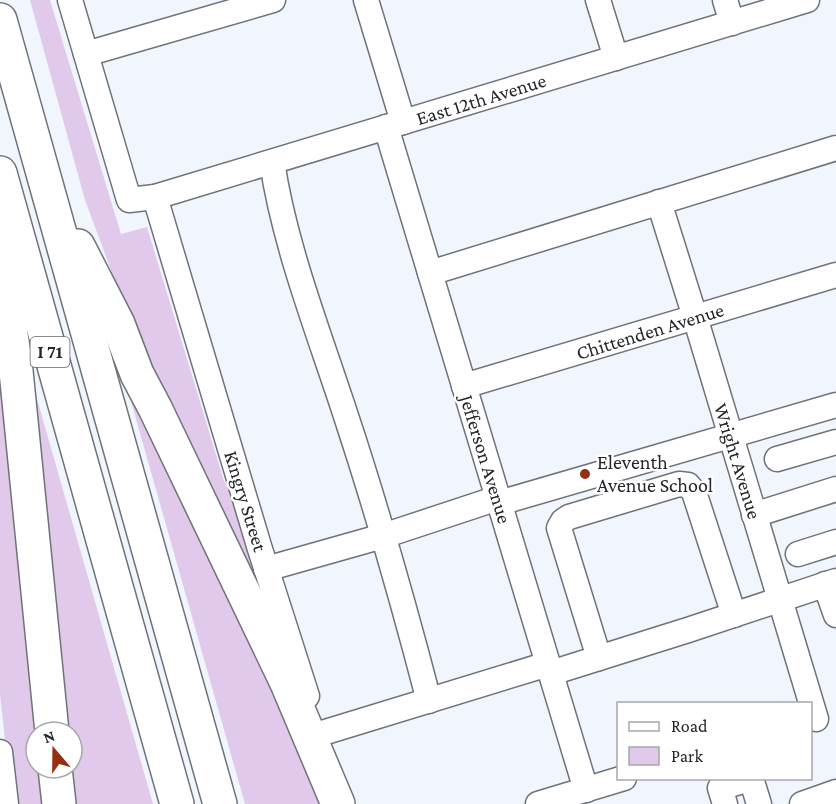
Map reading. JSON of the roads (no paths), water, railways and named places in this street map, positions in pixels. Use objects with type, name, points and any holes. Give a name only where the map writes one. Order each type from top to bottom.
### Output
[{"type":"highway","name":"I 71","points":[[0,20],[220,804]]},
{"type":"highway","points":[[44,181],[118,324],[137,374],[286,683],[340,802]]},
{"type":"highway","name":"I 71","points":[[2,182],[177,804]]},
{"type":"highway","points":[[2,182],[4,289],[15,361],[51,720]]},
{"type":"highway","points":[[56,780],[59,804]]},
{"type":"street","points":[[70,0],[86,54],[273,0]]},
{"type":"street","name":"Jefferson Avenue","points":[[366,0],[430,273],[549,669],[572,797]]},
{"type":"street","points":[[598,0],[616,58]]},
{"type":"street","points":[[724,0],[732,23]]},
{"type":"street","name":"East 12th Avenue","points":[[86,54],[129,200],[155,197],[807,0]]},
{"type":"street","points":[[430,273],[836,148]]},
{"type":"street","points":[[272,162],[277,194],[303,284],[383,536],[429,700]]},
{"type":"street","name":"Kingry Street","points":[[155,197],[266,569],[340,802]]},
{"type":"street","name":"Wright Avenue","points":[[659,202],[780,599],[821,718]]},
{"type":"street","name":"Chittenden Avenue","points":[[464,386],[836,275]]},
{"type":"street","points":[[266,569],[836,405]]},
{"type":"street","points":[[777,459],[836,442]]},
{"type":"street","points":[[599,658],[559,528],[569,517],[680,484],[688,485],[694,492],[734,615]]},
{"type":"street","points":[[754,515],[836,489]]},
{"type":"street","points":[[798,554],[836,542]]},
{"type":"street","points":[[319,734],[429,700],[599,658],[831,582],[836,615]]},
{"type":"street","points":[[0,752],[6,804]]},
{"type":"street","points":[[537,804],[572,797],[619,780]]},
{"type":"street","points":[[725,804],[720,788],[748,780]]},
{"type":"street","points":[[752,780],[759,804]]},
{"type":"street","points":[[802,804],[836,792]]},
{"type":"place","name":"Eleventh Avenue School","points":[[585,474]]}]
